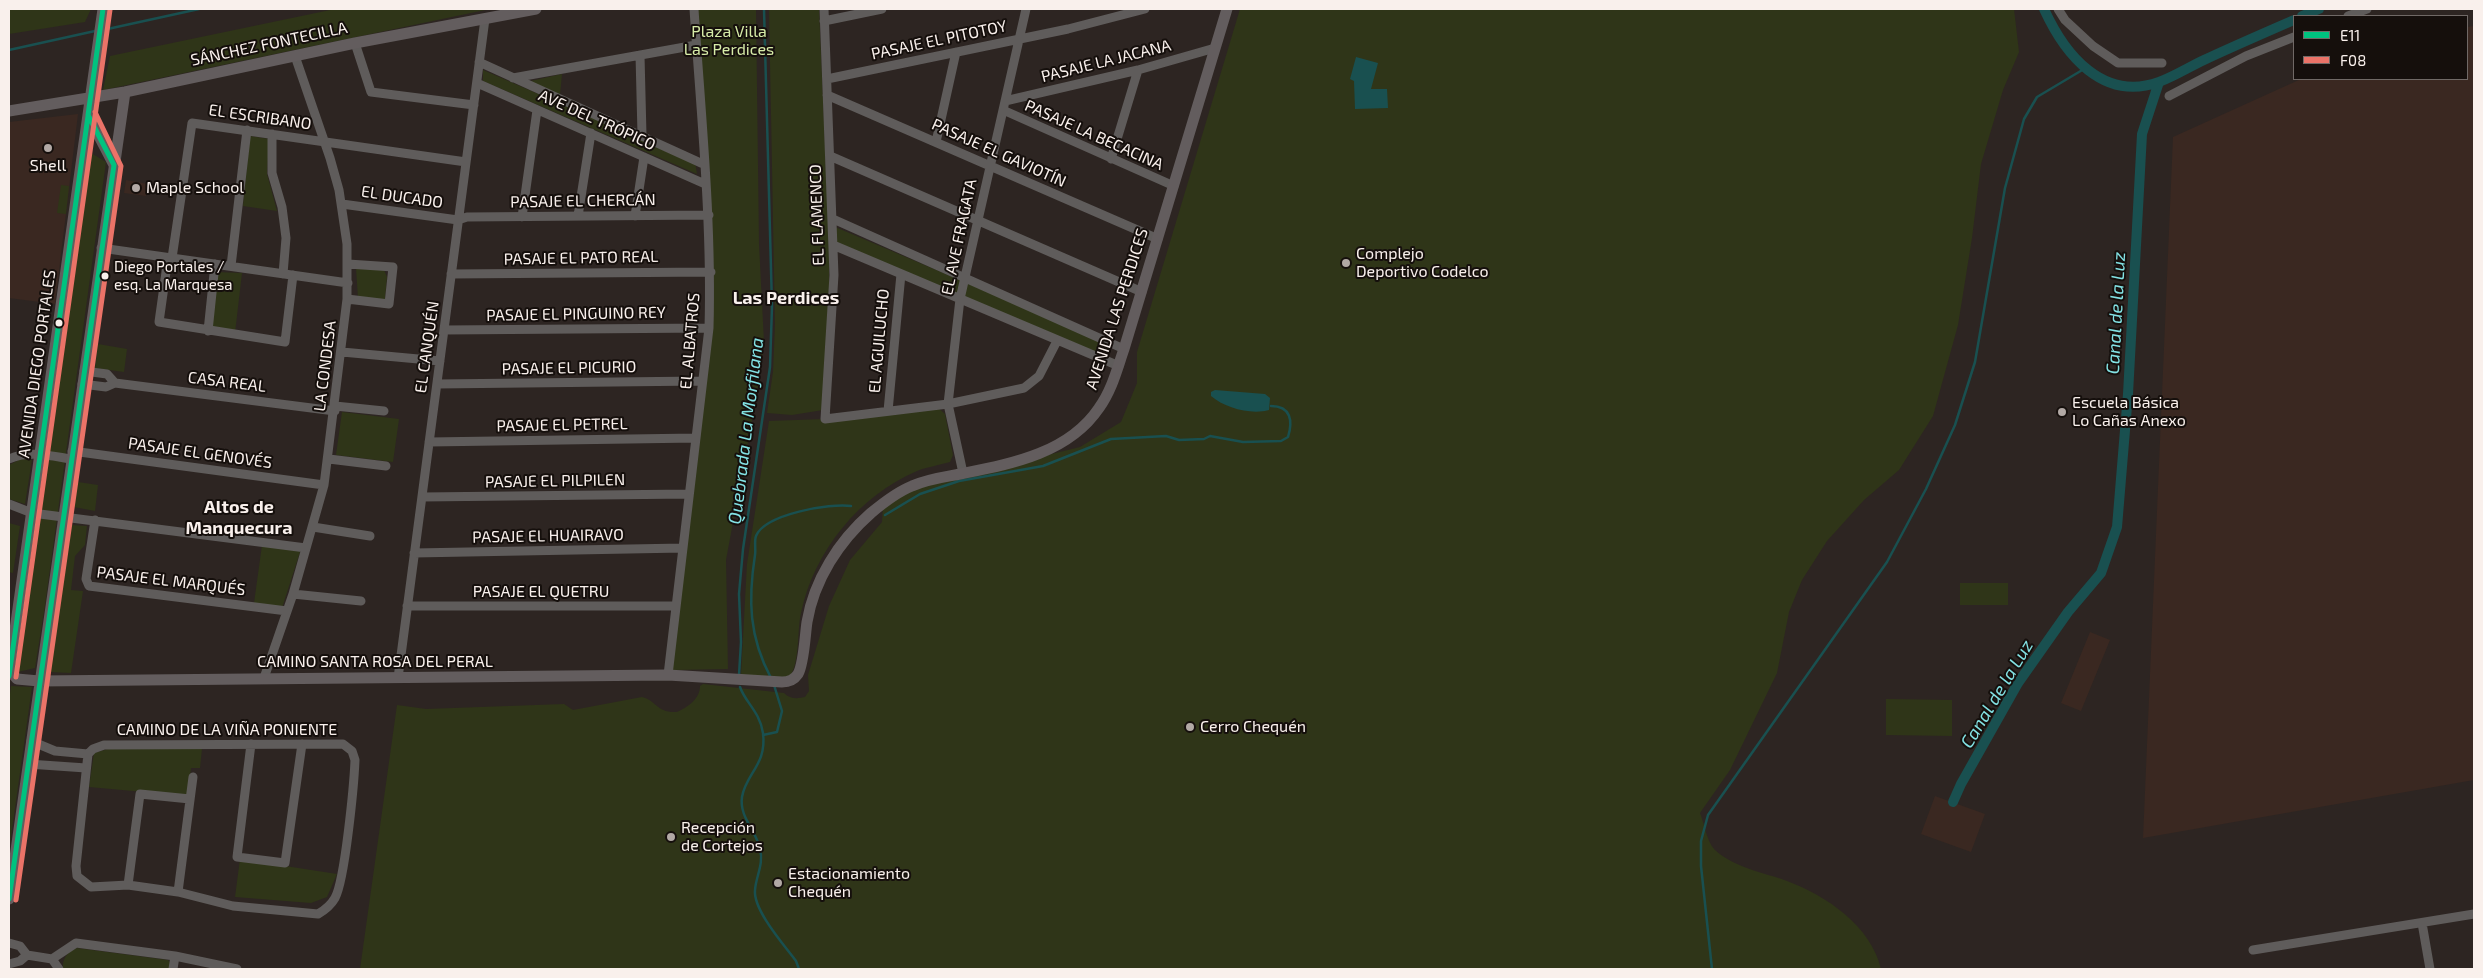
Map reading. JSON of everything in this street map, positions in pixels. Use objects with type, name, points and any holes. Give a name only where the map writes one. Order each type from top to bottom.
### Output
[{"type":"street","name":"SÁNCHEZ FONTECILLA","points":[[9,111],[125,92],[355,42],[536,9]]},
{"type":"street","name":"EL ALBATROS","points":[[668,675],[709,328],[708,215],[703,164],[694,9]]},
{"type":"street","name":"EL FLAMENCO","points":[[824,9],[833,219],[833,300],[825,419],[888,411]]},
{"type":"street","points":[[824,21],[882,9]]},
{"type":"street","name":"EL AVE FRAGATA","points":[[963,473],[948,404],[960,299],[1026,9]]},
{"type":"street","name":"PASAJE EL PITOTOY","points":[[827,79],[1068,29],[1145,9]]},
{"type":"street","name":"AVENIDA LAS PERDICES","points":[[750,680],[786,682],[797,675],[808,618],[822,576],[846,540],[872,513],[911,486],[1030,457],[1064,442],[1083,427],[1099,409],[1110,388],[1124,349],[1227,9]]},
{"type":"street","points":[[2058,9],[2065,20],[2089,42],[2118,63],[2162,63]]},
{"type":"street","points":[[2351,15],[2367,9]]},
{"type":"street","name":"AVENIDA DIEGO PORTALES","points":[[10,670],[102,13]]},
{"type":"street","name":"EL CANQUÉN","points":[[398,678],[485,19]]},
{"type":"street","points":[[2169,96],[2246,56],[2293,37]]},
{"type":"street","points":[[355,42],[371,92],[474,105]]},
{"type":"street","points":[[513,78],[696,45]]},
{"type":"street","name":"PASAJE LA JACANA","points":[[1004,106],[1215,48]]},
{"type":"street","points":[[936,142],[956,52]]},
{"type":"street","points":[[640,55],[642,135]]},
{"type":"street","name":"LA CONDESA","points":[[264,678],[293,594],[324,485],[342,352],[348,283],[342,204],[324,141],[295,56]]},
{"type":"street","name":"AVE DEL TRÓPICO","points":[[479,62],[703,164]]},
{"type":"street","points":[[1111,159],[1138,70]]},
{"type":"street","name":"AVE DEL TRÓPICO","points":[[477,83],[705,184]]},
{"type":"street","points":[[9,899],[101,248],[125,92]]},
{"type":"street","name":"PASAJE EL GAVIOTÍN","points":[[828,94],[1158,239]]},
{"type":"street","name":"PASAJE LA BECACINA","points":[[1004,106],[1111,159],[1174,186]]},
{"type":"street","points":[[522,217],[536,110]]},
{"type":"street","points":[[88,115],[114,165]]},
{"type":"street","name":"EL ESCRIBANO","points":[[170,258],[192,123],[466,162]]},
{"type":"street","points":[[231,266],[247,130]]},
{"type":"street","points":[[578,216],[590,133]]},
{"type":"street","points":[[272,134],[272,173],[282,208],[286,238],[282,274]]},
{"type":"street","points":[[84,147],[96,141],[106,147]]},
{"type":"street","points":[[830,156],[1142,292]]},
{"type":"street","points":[[635,216],[644,157]]},
{"type":"street","name":"EL DUCADO","points":[[342,204],[458,220]]},
{"type":"street","name":"PASAJE EL CHERCÁN","points":[[458,220],[467,218],[708,215]]},
{"type":"street","points":[[833,219],[1124,349]]},
{"type":"street","points":[[833,245],[1118,366]]},
{"type":"street","points":[[101,248],[348,283]]},
{"type":"street","points":[[170,258],[160,322],[285,342],[293,275]]},
{"type":"street","points":[[208,331],[215,264]]},
{"type":"street","points":[[347,299],[388,304],[393,267],[348,264]]},
{"type":"street","name":"PASAJE EL PATO REAL","points":[[451,274],[710,272]]},
{"type":"street","name":"EL AGUILUCHO","points":[[888,411],[901,274]]},
{"type":"street","name":"PASAJE EL PINGUINO REY","points":[[444,330],[709,328]]},
{"type":"street","points":[[888,411],[948,404],[1024,388],[1039,376],[1057,341]]},
{"type":"street","points":[[342,352],[440,361]]},
{"type":"street","name":"CASA REAL","points":[[84,371],[107,374],[115,383]]},
{"type":"street","name":"PASAJE EL PICURIO","points":[[437,384],[702,381]]},
{"type":"street","name":"CASA REAL","points":[[82,384],[106,387],[115,383],[335,409],[384,411]]},
{"type":"street","name":"PASAJE EL PETREL","points":[[429,442],[696,438]]},
{"type":"street","name":"PASAJE EL GENOVÉS","points":[[9,460],[19,455],[72,455],[324,485]]},
{"type":"street","points":[[329,459],[386,466]]},
{"type":"street","name":"PASAJE EL PILPILEN","points":[[422,497],[689,494]]},
{"type":"street","points":[[9,504],[32,513],[306,548]]},
{"type":"street","name":"PASAJE EL MARQUÉS","points":[[95,520],[86,579],[88,586],[287,611]]},
{"type":"street","points":[[313,527],[370,536]]},
{"type":"street","name":"PASAJE EL HUAIRAVO","points":[[414,553],[683,548]]},
{"type":"street","points":[[293,594],[361,601]]},
{"type":"street","name":"PASAJE EL QUETRU","points":[[407,606],[676,606]]},
{"type":"street","name":"CAMINO SANTA ROSA DEL PERAL","points":[[10,670],[17,679],[40,681],[668,675],[750,680]]},
{"type":"street","points":[[31,741],[50,750],[88,754],[76,866],[77,876],[91,887],[128,885],[178,892],[193,777]]},
{"type":"street","points":[[251,744],[236,857],[285,863],[302,744]]},
{"type":"street","name":"CAMINO DE LA VIÑA PONIENTE","points":[[88,754],[93,749],[104,745],[343,744],[352,751],[355,764],[342,875],[336,897],[327,909],[318,914],[233,906],[178,892]]},
{"type":"street","points":[[47,765],[50,750]]},
{"type":"street","points":[[28,764],[86,768]]},
{"type":"street","points":[[128,885],[140,794],[190,799]]},
{"type":"street","points":[[2254,950],[2474,914]]},
{"type":"street","points":[[2422,923],[2430,969]]},
{"type":"street","points":[[9,942],[20,946],[28,955],[52,959],[76,943],[174,956],[226,969],[238,969]]},
{"type":"street","points":[[9,964],[20,962],[28,955]]},
{"type":"street","points":[[173,969],[174,956]]},
{"type":"street","points":[[52,959],[59,969]]},
{"type":"shaded area","points":[[2474,26],[2474,780],[2143,838],[2173,137],[2299,80],[2468,80],[2468,27]]},
{"type":"shaded area","points":[[78,114],[55,304],[9,298],[9,122]]},
{"type":"shaded area","name":"Maple School","points":[[126,180],[148,184],[146,196],[124,193]]},
{"type":"shaded area","points":[[2090,632],[2110,640],[2081,711],[2061,703]]},
{"type":"shaded area","points":[[1935,796],[1985,814],[1971,852],[1921,834]]},
{"type":"green space","points":[[9,9],[91,9],[85,22],[9,34]]},
{"type":"green space","points":[[335,9],[490,9],[103,90],[110,56]]},
{"type":"green space","name":"Plaza Villa Las Perdices","points":[[698,9],[756,9],[759,244],[764,342],[759,383],[726,560],[728,669],[672,670],[711,342],[714,286]]},
{"type":"green space","name":"Plaza Villa Las Perdices","points":[[769,9],[819,9],[829,237],[829,291],[823,410],[792,415],[767,413],[773,372],[775,325]]},
{"type":"green space","points":[[1240,9],[2014,9],[2019,52],[2003,90],[1981,164],[1972,238],[1958,325],[1933,416],[1899,470],[1864,500],[1827,541],[1802,580],[1789,612],[1777,673],[1730,770],[1700,813],[1712,846],[1730,861],[1802,887],[1832,904],[1845,914],[1868,939],[1876,953],[1881,969],[360,969],[397,705],[426,709],[564,704],[573,710],[642,697],[665,711],[677,712],[696,699],[700,686],[703,684],[784,693],[794,698],[805,697],[809,691],[808,675],[829,606],[850,560],[882,522],[883,505],[915,488],[1080,447],[1121,422],[1137,383],[1137,352]]},
{"type":"green space","points":[[483,70],[695,162],[697,174],[483,81]]},
{"type":"green space","points":[[562,74],[560,95],[526,82]]},
{"type":"green space","points":[[250,136],[269,139],[267,174],[277,211],[243,206]]},
{"type":"green space","points":[[91,153],[106,162],[45,605],[35,668],[18,672]]},
{"type":"green space","points":[[61,185],[69,186],[66,214],[57,213]]},
{"type":"green space","points":[[833,226],[1112,345],[1107,360],[835,243]]},
{"type":"green space","points":[[356,268],[384,270],[387,277],[385,299],[382,301],[358,298]]},
{"type":"green space","points":[[216,272],[242,273],[235,333],[210,330]]},
{"type":"green space","points":[[98,344],[127,349],[124,372],[95,368]]},
{"type":"green space","points":[[937,407],[945,414],[953,455],[950,462],[925,468],[896,482],[876,495],[842,528],[816,568],[807,590],[801,613],[795,663],[790,676],[783,678],[741,675],[747,564],[769,421],[825,419]]},
{"type":"green space","points":[[342,412],[399,419],[393,462],[336,455]]},
{"type":"green space","points":[[21,459],[32,460],[25,504],[9,499],[9,465]]},
{"type":"green space","points":[[78,482],[98,485],[95,511],[74,507]]},
{"type":"green space","points":[[9,523],[20,526],[13,573],[9,572]]},
{"type":"green space","points":[[72,525],[87,526],[85,545],[75,556],[71,590],[83,591],[71,673],[50,672]]},
{"type":"green space","points":[[262,545],[301,549],[282,608],[254,603]]},
{"type":"green space","points":[[1960,583],[2008,583],[2008,605],[1960,605]]},
{"type":"green space","points":[[11,686],[32,687],[9,851],[9,701]]},
{"type":"green space","points":[[1886,699],[1952,700],[1952,736],[1886,735]]},
{"type":"green space","points":[[108,749],[202,749],[200,768],[191,768],[188,796],[89,787],[94,753]]},
{"type":"green space","points":[[240,859],[337,874],[327,897],[311,903],[235,897]]},
{"type":"green space","points":[[77,948],[168,960],[171,963],[170,969],[63,969],[63,962],[66,956]]},
{"type":"water","points":[[1356,57],[1378,63],[1371,89],[1387,89],[1388,108],[1355,109],[1354,81],[1350,79]]},
{"type":"water","points":[[1215,390],[1265,394],[1270,398],[1269,410],[1254,412],[1231,407],[1211,396],[1211,392]]},
{"type":"waterway","points":[[103,30],[199,9]]},
{"type":"waterway","name":"Quebrada La Morfilana","points":[[739,675],[741,642],[739,594],[743,549],[770,367],[772,306],[764,9]]},
{"type":"waterway","name":"Canal de la Luz","points":[[2044,9],[2063,43],[2088,70],[2104,80],[2120,85],[2139,86],[2165,80],[2215,55],[2293,20]]},
{"type":"waterway","points":[[2304,15],[2319,9]]},
{"type":"waterway","points":[[9,50],[95,31]]},
{"type":"waterway","points":[[1712,969],[1701,866],[1701,841],[1708,815],[1887,562],[1926,489],[1955,425],[1975,362],[2005,188],[2024,119],[2037,97],[2084,69]]},
{"type":"waterway","name":"Canal de la Luz","points":[[1953,802],[1961,784],[2018,683],[2068,612],[2101,573],[2117,527],[2128,394],[2142,134],[2159,82]]},
{"type":"waterway","points":[[885,515],[920,494],[959,481],[1043,466],[1111,439],[1166,436],[1179,440],[1204,439],[1210,436],[1243,442],[1281,441],[1288,437],[1289,416],[1283,409],[1271,406]]},
{"type":"waterway","points":[[771,678],[758,648],[752,618],[751,587],[756,536],[762,528],[784,516],[814,508],[851,506]]},
{"type":"waterway","points":[[763,735],[777,732],[782,711],[774,685]]},
{"type":"waterway","name":"Quebrada La Morfilana","points":[[740,687],[745,698],[756,713],[763,733],[762,753],[742,797],[743,811],[758,842],[761,854],[755,890],[756,898],[764,917],[796,961],[799,969]]},
{"type":"transit line","name":"E11","points":[[9,899],[114,165],[88,115],[103,9]]},
{"type":"transit line","name":"F08","points":[[16,677],[110,10]]},
{"type":"transit line","name":"E11","points":[[9,676],[89,109]]},
{"type":"transit line","name":"F08","points":[[16,900],[121,166],[95,112]]},
{"type":"place","name":"Shell","points":[[48,148]]},
{"type":"place","name":"Maple School","points":[[136,188]]},
{"type":"place","name":"Complejo Deportivo Codelco","points":[[1346,263]]},
{"type":"place","name":"Diego Portales / esq. La Marquesa","points":[[105,276]]},
{"type":"place","name":"Escuela Básica Lo Cañas Anexo","points":[[2062,412]]},
{"type":"place","name":"Cerro Chequén","points":[[1190,727]]},
{"type":"place","name":"Recepción de Cortejos","points":[[671,837]]},
{"type":"place","name":"Estacionamiento Chequén","points":[[778,883]]},
{"type":"district","name":"Las Perdices","points":[[786,298]]},
{"type":"district","name":"Altos de Manquecura","points":[[239,517]]}]
